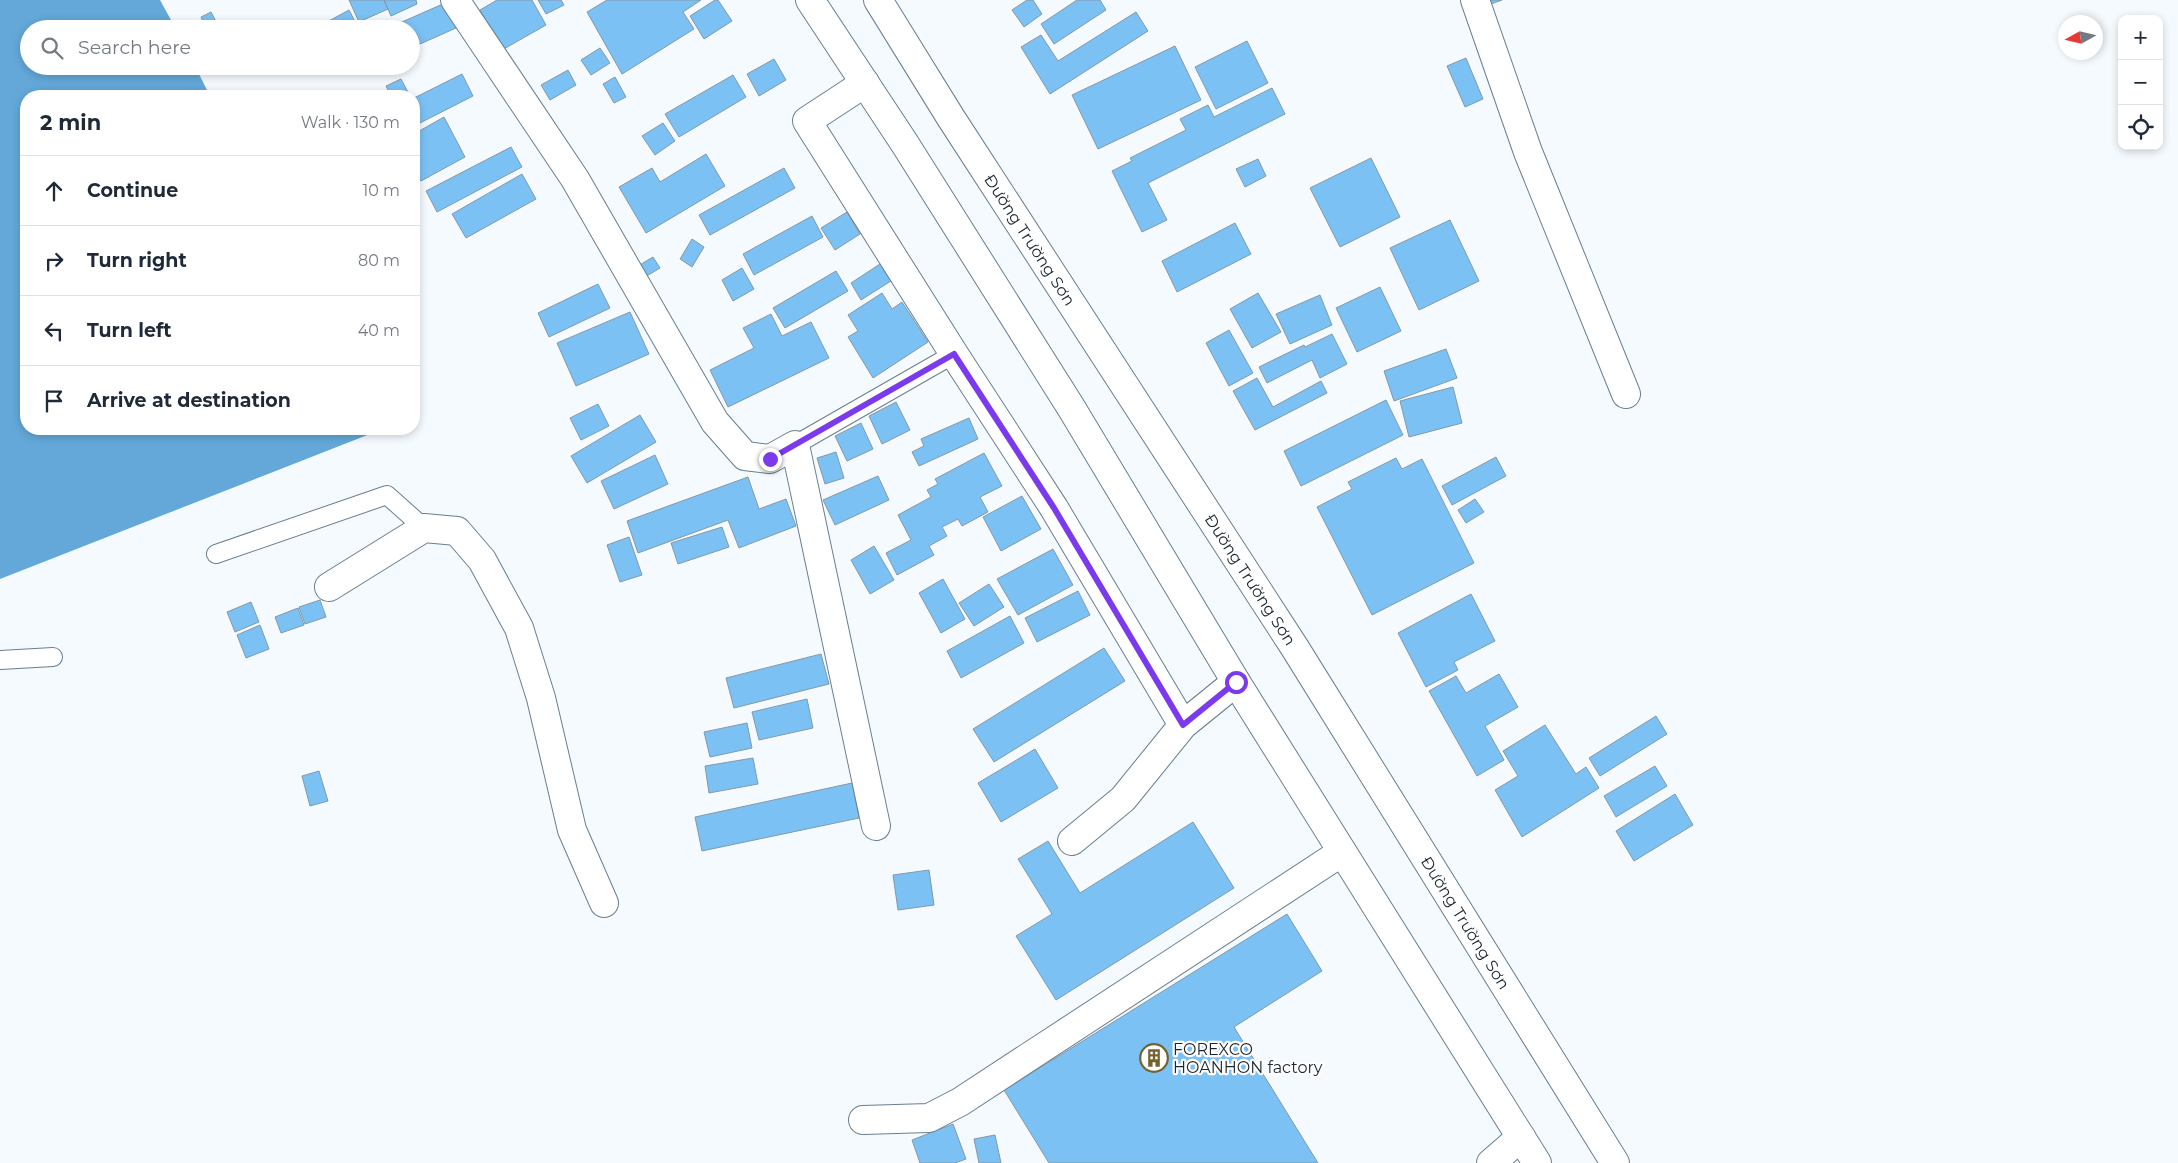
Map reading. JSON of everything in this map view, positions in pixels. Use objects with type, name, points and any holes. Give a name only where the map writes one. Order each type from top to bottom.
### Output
[{"type":"main road","points":[[455,0],[575,178],[714,422],[745,456],[770,459],[795,445],[876,826]]},
{"type":"main road","points":[[810,0],[865,83],[1072,409],[1236,682],[1537,1163]]},
{"type":"main road","name":"Đường Trường Sơn","points":[[878,0],[951,118],[1295,648],[1615,1163]]},
{"type":"main road","points":[[1475,0],[1528,152],[1626,394]]},
{"type":"main road","points":[[865,83],[808,121],[954,354],[1054,508],[1183,725]]},
{"type":"main road","points":[[329,587],[424,528],[457,531],[482,560],[519,628],[541,698],[572,830],[604,903]]},
{"type":"main road","points":[[1072,841],[1123,799],[1183,725],[1236,682]]},
{"type":"main road","points":[[863,1120],[929,1118],[960,1102],[1342,852]]},
{"type":"main road","points":[[1491,1163],[1521,1137]]},
{"type":"lane","points":[[795,445],[954,354]]},
{"type":"lane","points":[[216,554],[387,495],[424,528]]},
{"type":"lane","points":[[0,660],[53,657]]},
{"type":"water","points":[[0,0],[160,0],[171,20],[20,20],[20,75],[200,75],[207,90],[20,90],[20,435],[367,435],[0,579]]},
{"type":"building","points":[[349,0],[384,0],[388,9],[363,20],[358,20]]},
{"type":"building","points":[[384,0],[416,0],[417,4],[391,16]]},
{"type":"building","points":[[497,0],[532,0],[546,25],[502,50],[480,10]]},
{"type":"building","points":[[538,0],[561,0],[564,5],[546,14]]},
{"type":"building","points":[[607,0],[701,0],[683,12],[694,29],[622,74],[587,12]]},
{"type":"building","points":[[718,0],[732,21],[704,39],[690,16]]},
{"type":"building","points":[[1027,0],[1033,0],[1042,14],[1024,27],[1012,10]]},
{"type":"building","points":[[1077,0],[1100,0],[1106,10],[1054,44],[1041,24]]},
{"type":"building","points":[[1490,0],[1502,0],[1491,4]]},
{"type":"building","points":[[445,3],[456,28],[420,44],[420,20],[406,20]]},
{"type":"building","points":[[349,10],[354,20],[331,20]]},
{"type":"building","points":[[211,12],[215,20],[202,20],[201,17]]},
{"type":"building","points":[[1136,12],[1148,31],[1050,94],[1021,47],[1041,35],[1058,61]]},
{"type":"building","points":[[1247,41],[1268,83],[1216,109],[1195,67]]},
{"type":"building","points":[[1175,46],[1201,100],[1098,149],[1072,95]]},
{"type":"building","points":[[600,48],[610,63],[591,75],[581,60]]},
{"type":"building","points":[[1466,58],[1483,99],[1465,107],[1447,66]]},
{"type":"building","points":[[774,59],[786,80],[759,96],[747,74]]},
{"type":"building","points":[[568,70],[576,85],[550,100],[541,85]]},
{"type":"building","points":[[462,74],[473,96],[420,123],[420,95]]},
{"type":"building","points":[[733,75],[746,97],[679,137],[665,114]]},
{"type":"building","points":[[615,77],[626,97],[614,103],[603,84]]},
{"type":"building","points":[[401,79],[407,90],[388,90],[386,86]]},
{"type":"building","points":[[1272,88],[1285,114],[1148,183],[1167,220],[1142,232],[1112,171],[1132,161],[1130,158],[1186,130],[1180,119],[1208,105],[1214,117]]},
{"type":"building","points":[[444,117],[465,157],[421,181],[420,131]]},
{"type":"building","points":[[663,123],[675,141],[655,155],[642,136]]},
{"type":"building","points":[[511,147],[522,167],[437,212],[426,191]]},
{"type":"building","points":[[706,154],[725,186],[646,233],[619,187],[652,168],[660,182]]},
{"type":"building","points":[[1371,158],[1400,217],[1340,247],[1310,188]]},
{"type":"building","points":[[1258,159],[1266,176],[1245,187],[1236,169]]},
{"type":"building","points":[[784,168],[795,188],[710,235],[699,215]]},
{"type":"building","points":[[522,174],[536,199],[466,238],[452,214]]},
{"type":"building","points":[[847,212],[860,234],[835,250],[821,228]]},
{"type":"building","points":[[812,216],[823,237],[754,275],[743,254]]},
{"type":"building","points":[[1450,220],[1479,281],[1419,310],[1390,248]]},
{"type":"building","points":[[1235,223],[1251,254],[1177,292],[1162,261]]},
{"type":"building","points":[[692,239],[704,247],[692,267],[680,259]]},
{"type":"building","points":[[653,257],[660,268],[645,277],[638,266]]},
{"type":"building","points":[[883,262],[894,279],[861,300],[851,283]]},
{"type":"building","points":[[742,268],[754,289],[733,301],[722,280]]},
{"type":"building","points":[[836,271],[848,291],[785,328],[773,308]]},
{"type":"building","points":[[598,284],[610,308],[549,337],[538,313]]},
{"type":"building","points":[[1380,287],[1401,331],[1357,352],[1336,308]]},
{"type":"building","points":[[882,293],[892,309],[902,302],[928,342],[873,378],[848,337],[858,331],[848,315]]},
{"type":"building","points":[[1258,293],[1281,332],[1252,348],[1230,309]]},
{"type":"building","points":[[1320,295],[1332,325],[1290,344],[1276,314]]},
{"type":"building","points":[[630,312],[649,354],[576,386],[557,343]]},
{"type":"building","points":[[771,314],[782,336],[811,322],[829,358],[728,407],[710,370],[754,348],[743,328]]},
{"type":"building","points":[[1229,330],[1253,373],[1229,386],[1206,343]]},
{"type":"building","points":[[1332,334],[1347,364],[1320,378],[1312,360],[1267,383],[1259,367],[1304,345],[1305,347]]},
{"type":"building","points":[[1446,349],[1457,378],[1394,401],[1384,371]]},
{"type":"building","points":[[1257,378],[1273,407],[1321,381],[1327,393],[1255,430],[1233,391]]},
{"type":"building","points":[[1453,387],[1462,423],[1409,437],[1400,401]]},
{"type":"building","points":[[1386,400],[1403,435],[1301,486],[1284,451]]},
{"type":"building","points":[[896,402],[910,430],[882,444],[869,416]]},
{"type":"building","points":[[598,404],[609,426],[581,440],[570,418]]},
{"type":"building","points":[[640,415],[656,442],[587,483],[571,456]]},
{"type":"building","points":[[969,418],[978,439],[919,466],[912,452],[924,446],[921,439]]},
{"type":"building","points":[[861,423],[873,449],[847,461],[835,436]]},
{"type":"building","points":[[836,452],[844,478],[825,484],[817,458]]},
{"type":"building","points":[[984,453],[1002,486],[980,497],[988,512],[962,526],[958,519],[942,527],[947,536],[929,546],[934,555],[897,575],[886,553],[911,540],[898,515],[931,497],[927,490],[938,484],[935,479]]},
{"type":"building","points":[[655,455],[668,484],[614,509],[601,481]]},
{"type":"building","points":[[1496,457],[1506,476],[1452,505],[1442,486]]},
{"type":"building","points":[[1396,458],[1402,469],[1422,459],[1474,563],[1372,615],[1317,507],[1352,489],[1348,482]]},
{"type":"building","points":[[878,476],[889,500],[835,525],[823,500]]},
{"type":"building","points":[[748,477],[759,509],[786,499],[796,526],[739,548],[728,520],[638,553],[627,521]]},
{"type":"building","points":[[1022,496],[1041,529],[1001,551],[983,517]]},
{"type":"building","points":[[1475,499],[1484,512],[1466,523],[1458,510]]},
{"type":"building","points":[[722,527],[729,547],[678,564],[671,543]]},
{"type":"building","points":[[629,537],[642,575],[620,582],[607,545]]},
{"type":"building","points":[[874,546],[894,580],[870,594],[851,560]]},
{"type":"building","points":[[1053,549],[1073,585],[1018,615],[997,579]]},
{"type":"building","points":[[943,579],[965,619],[941,633],[919,593]]},
{"type":"building","points":[[989,584],[1004,607],[974,626],[959,603]]},
{"type":"building","points":[[1078,591],[1090,615],[1037,642],[1025,618]]},
{"type":"building","points":[[1471,594],[1495,641],[1454,662],[1458,670],[1426,687],[1398,633]]},
{"type":"building","points":[[320,600],[326,617],[305,624],[299,607]]},
{"type":"building","points":[[251,602],[259,622],[235,632],[227,612]]},
{"type":"building","points":[[298,608],[304,625],[281,633],[275,617]]},
{"type":"building","points":[[1010,616],[1024,643],[961,678],[947,651]]},
{"type":"building","points":[[260,625],[269,649],[246,658],[237,635]]},
{"type":"building","points":[[1104,648],[1125,681],[994,762],[973,729]]},
{"type":"building","points":[[821,654],[829,684],[734,708],[726,678]]},
{"type":"building","points":[[1499,674],[1518,707],[1485,726],[1504,760],[1477,776],[1429,691],[1456,676],[1466,693]]},
{"type":"building","points":[[807,699],[813,728],[759,740],[752,712]]},
{"type":"building","points":[[1656,716],[1667,734],[1600,776],[1589,758]]},
{"type":"building","points":[[747,723],[752,748],[710,757],[704,732]]},
{"type":"building","points":[[1545,725],[1576,774],[1586,767],[1599,788],[1522,837],[1495,790],[1518,776],[1503,751]]},
{"type":"building","points":[[1035,749],[1058,788],[1001,822],[978,783]]},
{"type":"building","points":[[753,758],[758,784],[709,793],[705,766]]},
{"type":"building","points":[[1655,766],[1667,786],[1616,817],[1604,796]]},
{"type":"building","points":[[319,771],[328,801],[310,806],[302,776]]},
{"type":"building","points":[[852,783],[859,818],[702,851],[695,817]]},
{"type":"building","points":[[1675,794],[1693,825],[1634,861],[1616,831]]},
{"type":"building","points":[[1193,822],[1234,888],[1056,1000],[1016,936],[1052,914],[1018,859],[1048,841],[1080,893]]},
{"type":"building","points":[[929,870],[934,905],[898,910],[893,875]]},
{"type":"building","name":"FOREXCO HOANHON factory","points":[[1287,914],[1322,971],[1234,1027],[1318,1163],[1049,1163],[1004,1090]]},
{"type":"building","points":[[953,1124],[966,1159],[955,1163],[920,1163],[912,1140]]},
{"type":"building","points":[[995,1135],[1001,1163],[979,1163],[974,1139]]},
{"type":"place","name":"FOREXCO HOANHON factory","points":[[1154,1058]]},
{"type":"route","points":[[770,459],[954,354],[1054,508],[1183,725],[1236,682]]}]
